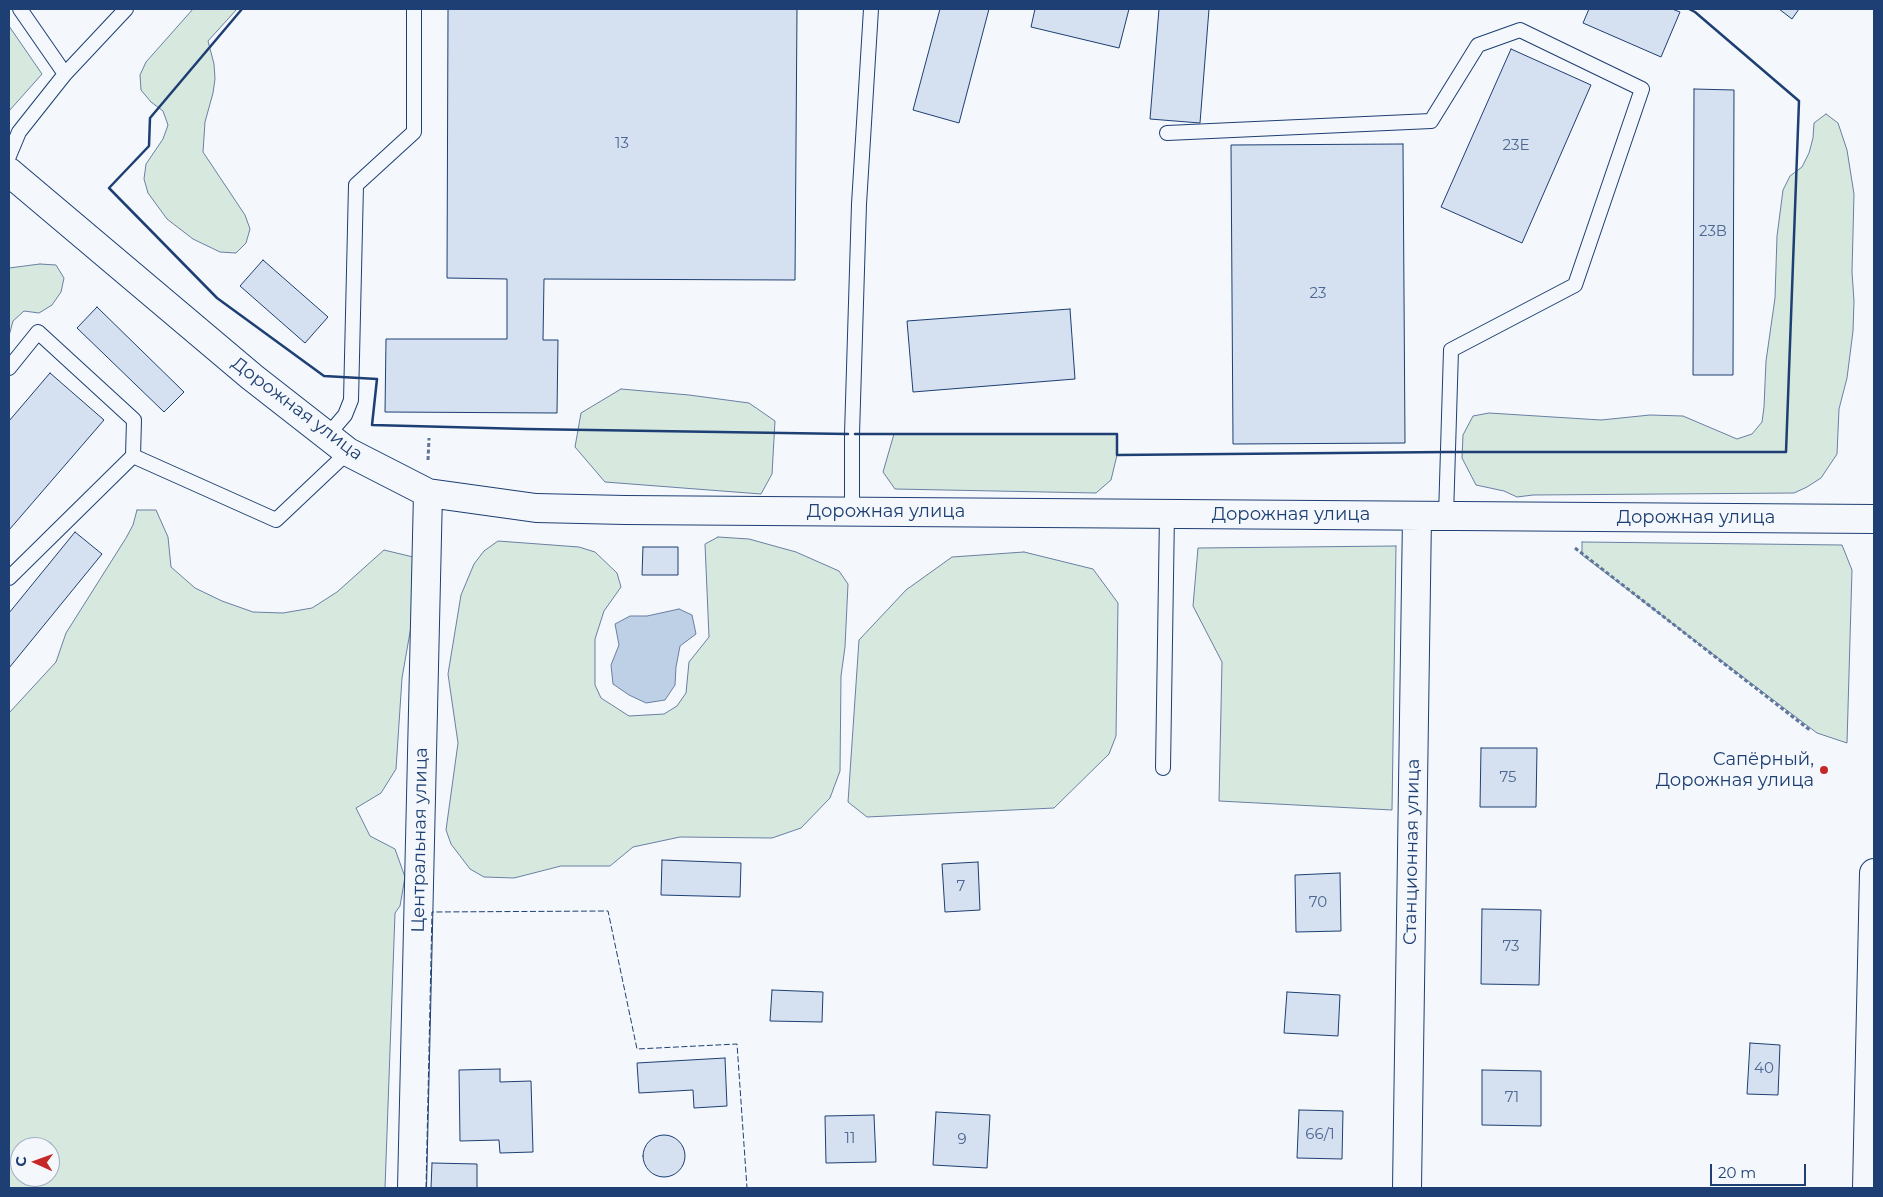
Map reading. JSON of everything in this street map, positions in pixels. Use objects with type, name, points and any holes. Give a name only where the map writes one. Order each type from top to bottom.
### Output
[{"type":"street","name":"Дорожная улица","points":[[9,172],[252,377],[338,444],[428,492],[536,508],[1874,519]]},
{"type":"street","name":"Центральная улица","points":[[412,1188],[428,492]]},
{"type":"street","name":"Станционная улица","points":[[1407,1188],[1417,516]]},
{"type":"street","points":[[1867,1188],[1874,874]]},
{"type":"lane","points":[[20,9],[64,74]]},
{"type":"lane","points":[[9,156],[19,132],[64,74],[126,9]]},
{"type":"lane","points":[[133,456],[276,520],[338,444],[345,415],[351,400],[356,185],[414,132],[414,9]]},
{"type":"lane","points":[[852,512],[852,434],[858,213],[871,9]]},
{"type":"lane","points":[[1167,133],[1431,121],[1478,45],[1520,30],[1642,88],[1575,285],[1451,350],[1446,516]]},
{"type":"lane","points":[[9,368],[38,332],[134,420],[133,456],[9,578]]},
{"type":"lane","points":[[1163,768],[1167,514]]},
{"type":"path","points":[[1573,546],[1811,731]]},
{"type":"shaded area","points":[[193,9],[237,9],[208,41],[214,64],[215,79],[205,122],[203,152],[245,215],[250,229],[246,243],[236,253],[220,252],[193,239],[167,219],[148,193],[144,179],[146,164],[163,139],[168,125],[163,111],[151,102],[141,90],[140,75],[146,62]]},
{"type":"shaded area","points":[[9,26],[42,74],[9,111]]},
{"type":"shaded area","points":[[1826,114],[1838,123],[1847,150],[1854,194],[1852,272],[1854,301],[1853,331],[1847,378],[1839,409],[1837,454],[1821,478],[1794,493],[1533,495],[1517,497],[1504,491],[1476,485],[1462,458],[1463,435],[1473,416],[1489,413],[1601,420],[1650,415],[1683,416],[1737,439],[1752,434],[1762,422],[1764,407],[1766,361],[1775,298],[1777,236],[1783,190],[1790,176],[1802,167],[1809,153],[1814,123]]},
{"type":"shaded area","points":[[40,264],[56,265],[64,278],[61,292],[52,305],[39,313],[24,311],[13,321],[9,336],[9,268]]},
{"type":"shaded area","points":[[621,389],[749,403],[775,421],[772,474],[761,494],[605,482],[575,447],[581,413]]},
{"type":"shaded area","points":[[894,434],[1117,434],[1117,455],[1111,480],[1096,493],[895,489],[883,472]]},
{"type":"shaded area","points":[[137,510],[156,510],[168,537],[171,567],[195,588],[222,601],[253,612],[283,613],[312,608],[337,592],[384,550],[413,557],[413,615],[402,678],[396,769],[381,793],[356,808],[370,836],[395,849],[405,877],[400,906],[395,913],[385,1188],[9,1188],[9,713],[56,662],[66,633],[133,525]]},
{"type":"shaded area","points":[[718,537],[749,539],[796,552],[839,571],[848,584],[845,647],[841,676],[840,771],[830,798],[801,828],[772,838],[680,837],[633,847],[610,866],[561,866],[514,878],[484,877],[470,869],[451,844],[446,830],[458,743],[448,674],[461,595],[474,564],[484,551],[498,541],[579,547],[595,552],[617,573],[621,587],[604,611],[595,639],[595,685],[601,698],[629,716],[664,714],[677,706],[686,693],[689,662],[709,637],[705,544]]},
{"type":"shaded area","points":[[1582,542],[1842,545],[1852,570],[1847,743],[1817,733],[1582,555]]},
{"type":"shaded area","points":[[1396,546],[1392,810],[1219,801],[1222,662],[1193,606],[1198,548]]},
{"type":"shaded area","points":[[1024,552],[1093,569],[1118,603],[1116,736],[1109,754],[1054,808],[867,817],[848,802],[859,640],[906,590],[952,557]]},
{"type":"water","points":[[679,609],[692,615],[696,634],[680,646],[675,685],[665,700],[646,703],[629,695],[613,684],[611,665],[619,645],[615,624],[630,616],[647,616]]},
{"type":"building","points":[[448,9],[797,9],[795,280],[544,279],[543,340],[558,340],[557,413],[385,412],[386,339],[507,339],[507,279],[447,278]]},
{"type":"building","points":[[940,9],[989,9],[959,123],[913,110]]},
{"type":"building","points":[[1035,9],[1129,9],[1119,48],[1031,27]]},
{"type":"building","points":[[1159,9],[1209,9],[1200,123],[1150,119]]},
{"type":"building","points":[[1589,9],[1672,9],[1680,12],[1661,57],[1583,23]]},
{"type":"building","points":[[1779,9],[1799,9],[1792,19]]},
{"type":"building","points":[[1511,49],[1591,85],[1522,243],[1441,207]]},
{"type":"building","points":[[1694,89],[1734,90],[1733,375],[1693,375]]},
{"type":"building","points":[[1403,144],[1405,443],[1233,444],[1231,145]]},
{"type":"building","points":[[263,260],[328,317],[305,343],[240,286]]},
{"type":"building","points":[[97,307],[184,392],[164,412],[77,328]]},
{"type":"building","points":[[1070,309],[1075,379],[913,392],[907,321]]},
{"type":"building","points":[[50,373],[104,420],[9,530],[9,421]]},
{"type":"building","points":[[75,532],[102,554],[9,668],[9,613]]},
{"type":"building","points":[[643,547],[678,547],[678,575],[642,575]]},
{"type":"building","points":[[1481,748],[1537,748],[1536,807],[1480,807]]},
{"type":"building","points":[[662,860],[741,863],[740,897],[661,895]]},
{"type":"building","points":[[978,862],[980,910],[945,912],[942,864]]},
{"type":"building","points":[[1340,873],[1341,931],[1296,932],[1295,875]]},
{"type":"building","points":[[1482,909],[1541,910],[1539,985],[1481,984]]},
{"type":"building","points":[[772,990],[823,992],[822,1022],[770,1021]]},
{"type":"building","points":[[1287,992],[1340,995],[1338,1036],[1284,1033]]},
{"type":"building","points":[[1750,1043],[1780,1045],[1778,1095],[1747,1094]]},
{"type":"building","points":[[725,1058],[727,1106],[694,1108],[693,1090],[639,1093],[637,1063]]},
{"type":"building","points":[[500,1069],[500,1082],[531,1081],[533,1152],[500,1153],[499,1140],[460,1141],[459,1070]]},
{"type":"building","points":[[1482,1070],[1541,1071],[1541,1126],[1482,1125]]},
{"type":"building","points":[[1299,1110],[1343,1111],[1342,1159],[1297,1158]]},
{"type":"building","points":[[936,1112],[990,1115],[987,1168],[933,1165]]},
{"type":"building","points":[[874,1115],[876,1162],[826,1163],[825,1116]]},
{"type":"building","points":[[668,1135],[676,1138],[682,1144],[685,1156],[682,1168],[676,1174],[660,1177],[652,1174],[646,1168],[643,1152],[646,1144],[652,1138]]},
{"type":"building","points":[[432,1163],[477,1164],[477,1188],[431,1188]]},
{"type":"fence","points":[[426,1188],[432,912],[608,911],[637,1049],[737,1044],[747,1188]]},
{"type":"wall","points":[[242,9],[150,118],[149,146],[109,188],[217,298],[324,376],[377,379],[372,425],[848,434]]},
{"type":"wall","points":[[855,434],[1117,434],[1117,455],[1447,452],[1786,452],[1799,101],[1695,12],[1689,9]]},
{"type":"place","name":"Сапёрный, Дорожная улица","points":[[1824,770]]}]
